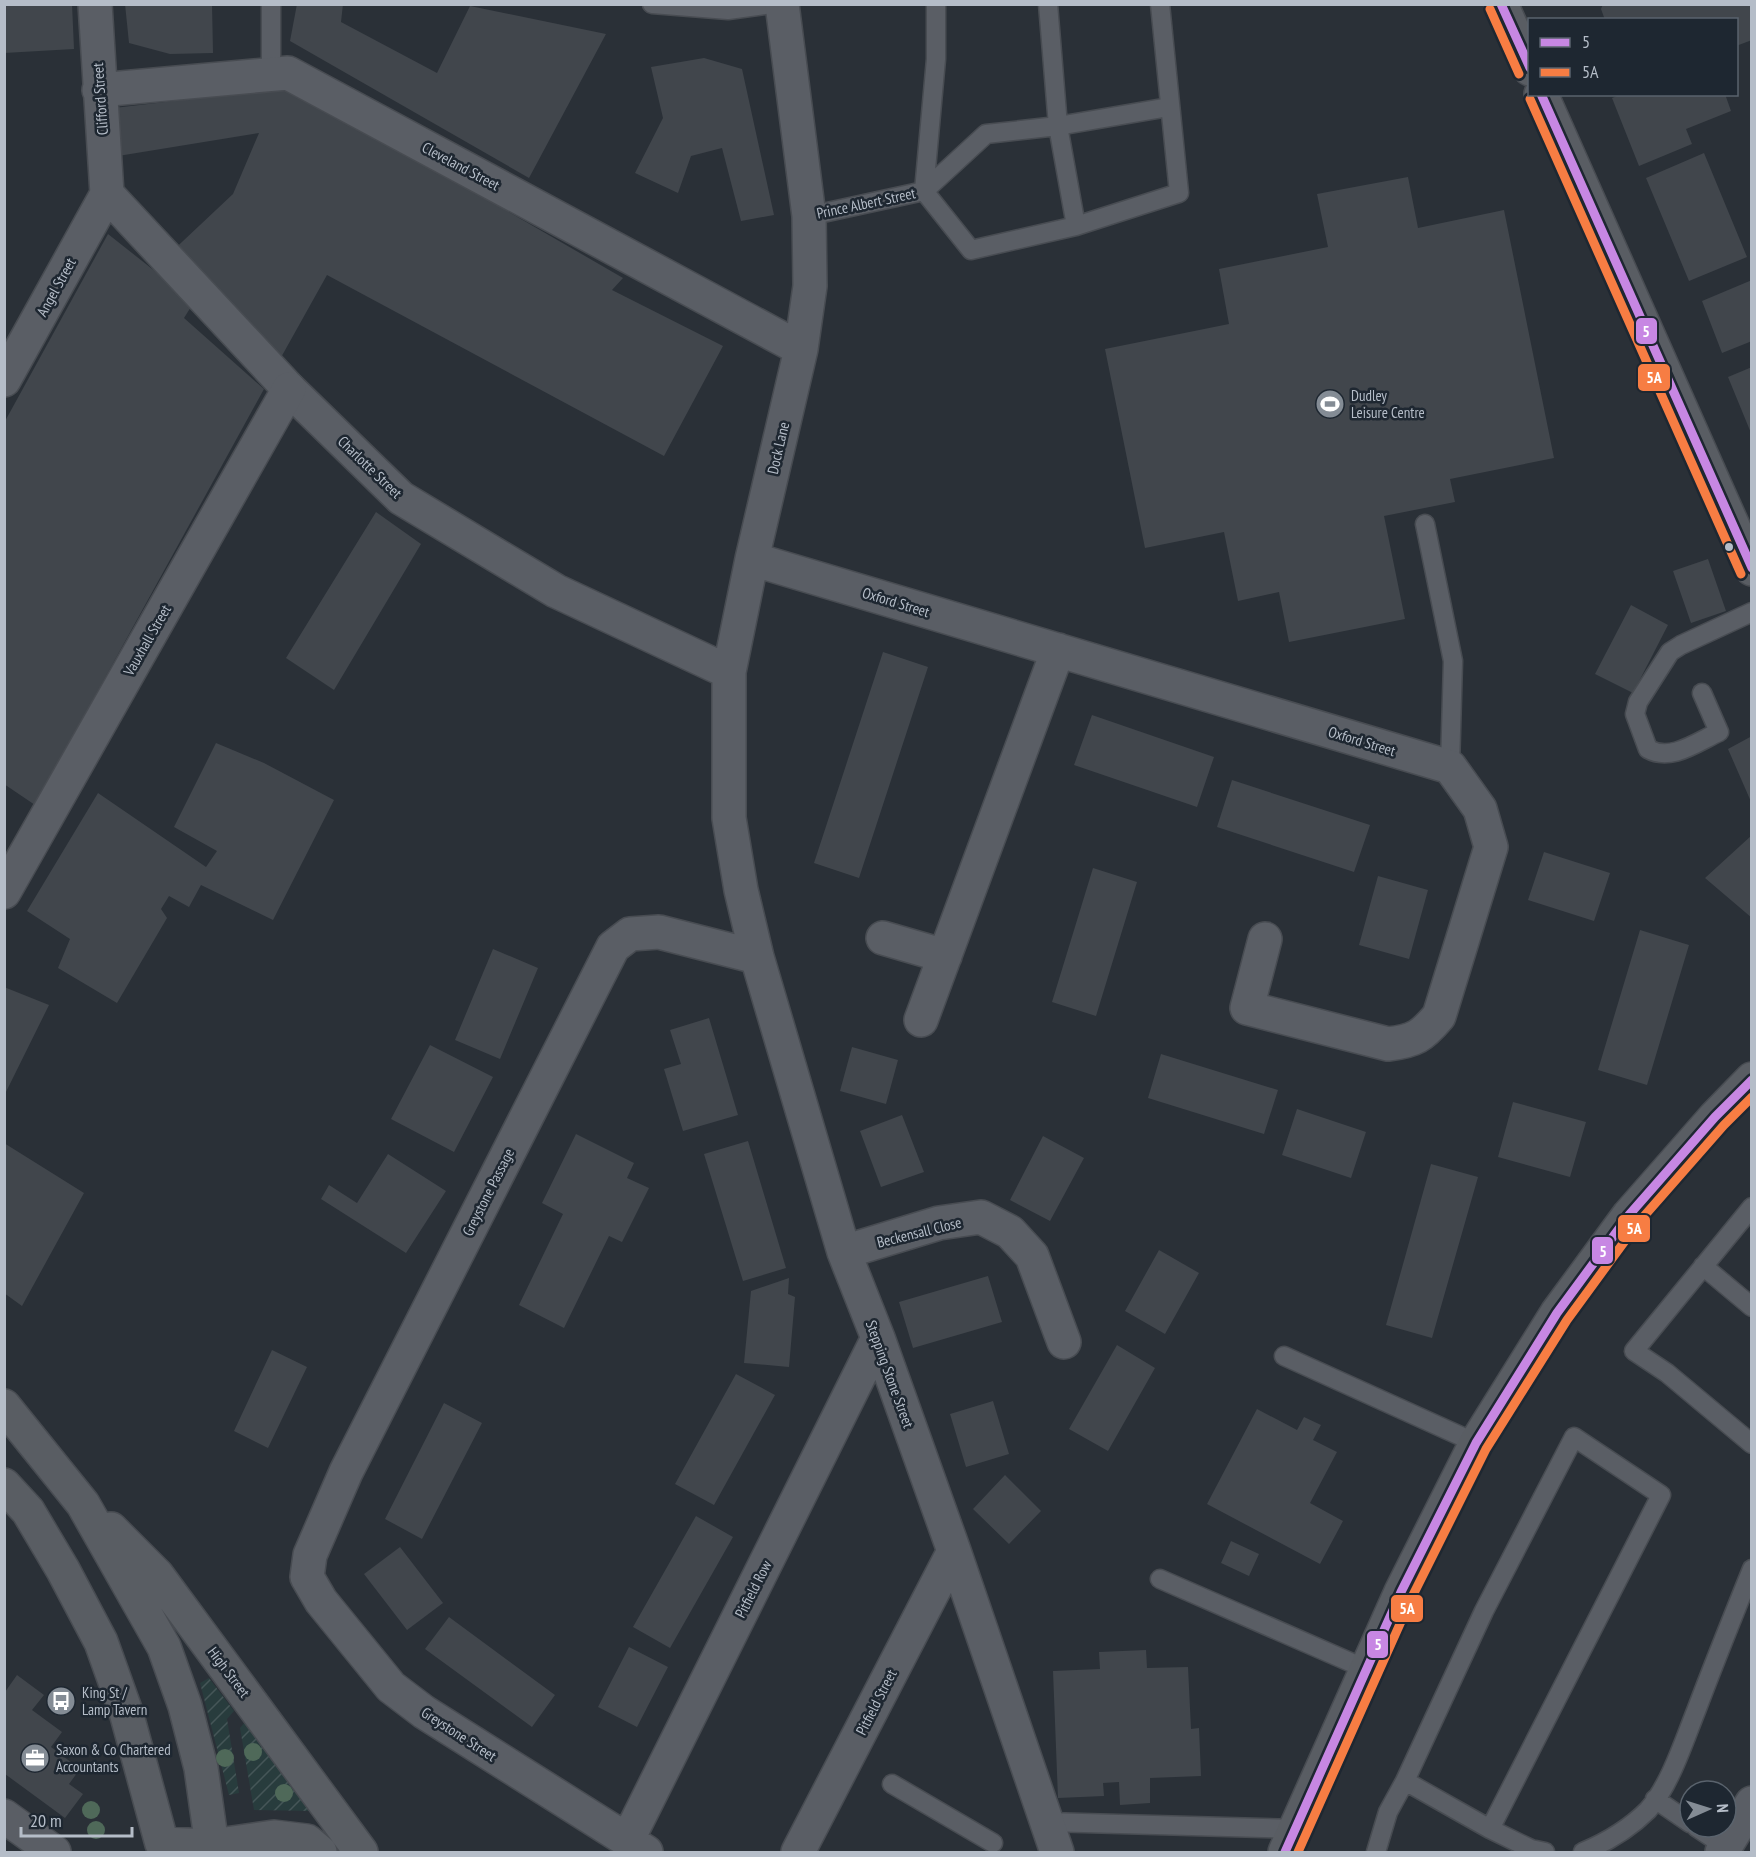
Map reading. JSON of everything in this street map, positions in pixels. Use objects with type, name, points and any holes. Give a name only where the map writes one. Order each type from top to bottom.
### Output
[{"type":"main road","points":[[1501,4],[1528,65]]},
{"type":"main road","points":[[1542,96],[1744,532],[1752,569]]},
{"type":"main road","points":[[1290,1841],[1401,1592],[1476,1443],[1557,1312],[1629,1215],[1715,1117],[1752,1079]]},
{"type":"main road","points":[[4,1406],[83,1504],[164,1647],[185,1706],[201,1768],[213,1850]]},
{"type":"main road","points":[[4,1485],[28,1511],[63,1570],[101,1642],[126,1712],[162,1848],[213,1850],[274,1837],[307,1841],[320,1852]]},
{"type":"main road","name":"High Street","points":[[83,1504],[157,1575],[361,1852]]},
{"type":"street","name":"Clifford Street","points":[[94,4],[107,194]]},
{"type":"street","name":"Dock Lane","points":[[741,890],[729,818],[729,672],[752,559],[801,349],[810,286],[809,216],[782,4]]},
{"type":"street","name":"Cleveland Street","points":[[99,90],[288,73],[801,349]]},
{"type":"street","name":"Angel Street","points":[[4,380],[107,194]]},
{"type":"street","name":"Charlotte Street","points":[[107,194],[289,389],[401,498],[556,591],[729,672]]},
{"type":"street","name":"Vauxhall Street","points":[[4,892],[289,389]]},
{"type":"street","name":"Oxford Street","points":[[752,559],[1450,767]]},
{"type":"street","points":[[921,1020],[1058,650]]},
{"type":"street","points":[[1265,939],[1247,1008],[1388,1044],[1408,1042],[1426,1030],[1439,1016],[1491,847],[1480,809],[1450,767]]},
{"type":"street","name":"Stepping Stone Street","points":[[741,890],[757,957],[844,1252],[878,1338],[954,1551],[1058,1852]]},
{"type":"street","name":"Greystone Passage","points":[[307,1576],[310,1555],[346,1472],[612,947],[630,934],[659,932],[757,957]]},
{"type":"street","points":[[883,938],[945,956]]},
{"type":"street","name":"Beckensall Close","points":[[844,1252],[939,1223],[981,1217],[1010,1232],[1032,1256],[1064,1342]]},
{"type":"street","name":"Pitfield Row","points":[[637,1847],[878,1338]]},
{"type":"street","name":"Pitfield Street","points":[[798,1852],[954,1551]]},
{"type":"street","name":"Greystone Street","points":[[307,1576],[321,1601],[392,1687],[424,1712],[637,1847]]},
{"type":"street","points":[[1724,1850],[1752,1803]]},
{"type":"street","points":[[4,1816],[54,1852]]},
{"type":"lane","points":[[270,4],[271,75]]},
{"type":"lane","points":[[652,4],[728,10],[772,4]]},
{"type":"lane","points":[[936,4],[936,59],[924,191],[971,250],[1077,226],[1179,193],[1160,4]]},
{"type":"lane","points":[[1048,4],[1058,126],[1077,226]]},
{"type":"lane","points":[[924,191],[986,134],[1058,126],[1169,107]]},
{"type":"lane","name":"Prince Albert Street","points":[[809,216],[924,191]]},
{"type":"lane","points":[[1425,524],[1453,662],[1450,767]]},
{"type":"lane","points":[[1702,693],[1719,732],[1667,754],[1656,754],[1648,749],[1635,714],[1638,702],[1670,652],[1752,612]]},
{"type":"lane","points":[[1752,1207],[1634,1351],[1667,1373],[1752,1444]]},
{"type":"lane","points":[[1703,1266],[1752,1306]]},
{"type":"lane","points":[[1284,1356],[1476,1443]]},
{"type":"lane","points":[[1376,1852],[1388,1812],[1405,1781],[1484,1611],[1574,1437],[1661,1495],[1490,1829]]},
{"type":"lane","points":[[1583,1852],[1607,1842],[1649,1809],[1665,1784],[1752,1569]]},
{"type":"lane","points":[[1160,1579],[1366,1669]]},
{"type":"lane","points":[[1405,1781],[1490,1829],[1515,1848],[1545,1852]]},
{"type":"lane","points":[[891,1785],[993,1843]]},
{"type":"lane","points":[[1655,1799],[1678,1815]]},
{"type":"lane","points":[[1047,1822],[1290,1841]]},
{"type":"lane","points":[[1711,1839],[1724,1850]]},
{"type":"green space","points":[[209,1678],[234,1711],[227,1719],[239,1793],[229,1795],[200,1683]]},
{"type":"green space","points":[[245,1722],[314,1811],[254,1810],[240,1728]]},
{"type":"building","points":[[72,4],[74,49],[4,53],[4,6]]},
{"type":"building","points":[[125,4],[212,4],[213,53],[170,54],[129,43]]},
{"type":"building","points":[[297,4],[343,4],[341,22],[437,73],[470,6],[606,34],[529,178],[290,41]]},
{"type":"building","points":[[1603,4],[1752,4],[1752,40],[1738,45],[1738,18],[1604,18],[1601,9]]},
{"type":"building","points":[[704,58],[742,69],[774,215],[741,221],[722,148],[691,156],[678,193],[635,173],[663,118],[651,67]]},
{"type":"building","points":[[293,87],[623,278],[612,290],[723,346],[664,456],[327,275],[279,361],[166,257],[233,194],[259,133],[118,156],[114,108]]},
{"type":"building","points":[[1617,96],[1726,96],[1731,111],[1686,129],[1692,144],[1639,166],[1612,98]]},
{"type":"building","points":[[1704,153],[1747,257],[1689,281],[1646,178]]},
{"type":"building","name":"Dudley Leisure Centre","points":[[1408,177],[1418,228],[1504,210],[1554,458],[1450,479],[1455,502],[1384,516],[1405,619],[1289,642],[1279,592],[1238,601],[1224,532],[1145,548],[1105,349],[1229,324],[1219,269],[1328,247],[1317,194]]},
{"type":"building","points":[[108,234],[194,302],[184,318],[264,389],[35,805],[4,784],[4,423]]},
{"type":"building","points":[[1752,280],[1752,341],[1722,353],[1702,301]]},
{"type":"building","points":[[1752,367],[1752,433],[1751,433],[1728,377]]},
{"type":"building","points":[[376,512],[421,544],[334,690],[286,658]]},
{"type":"building","points":[[1708,559],[1726,611],[1691,623],[1673,571]]},
{"type":"building","points":[[1631,605],[1668,625],[1633,693],[1595,674]]},
{"type":"building","points":[[883,652],[928,667],[859,878],[814,863]]},
{"type":"building","points":[[1092,715],[1214,757],[1197,807],[1074,765]]},
{"type":"building","points":[[1752,736],[1752,804],[1728,749]]},
{"type":"building","points":[[216,743],[264,763],[334,800],[273,920],[201,885],[189,907],[169,896],[161,909],[167,918],[117,1003],[58,968],[70,939],[27,911],[98,793],[206,867],[217,851],[174,827]]},
{"type":"building","points":[[1232,780],[1370,825],[1354,872],[1217,827]]},
{"type":"building","points":[[1752,835],[1752,918],[1705,878]]},
{"type":"building","points":[[1544,852],[1610,873],[1594,921],[1528,900]]},
{"type":"building","points":[[1093,868],[1137,882],[1096,1016],[1052,1002]]},
{"type":"building","points":[[1378,876],[1428,890],[1409,959],[1359,945]]},
{"type":"building","points":[[1640,930],[1689,945],[1647,1085],[1598,1070]]},
{"type":"building","points":[[493,949],[538,968],[500,1059],[455,1040]]},
{"type":"building","points":[[4,987],[49,1005],[4,1096]]},
{"type":"building","points":[[709,1018],[738,1115],[683,1131],[664,1069],[681,1064],[670,1030]]},
{"type":"building","points":[[430,1045],[493,1077],[454,1152],[391,1119]]},
{"type":"building","points":[[852,1047],[898,1060],[886,1104],[840,1091]]},
{"type":"building","points":[[1161,1054],[1278,1090],[1264,1134],[1148,1098]]},
{"type":"building","points":[[1513,1102],[1586,1122],[1570,1177],[1498,1157]]},
{"type":"building","points":[[1297,1109],[1366,1132],[1351,1178],[1282,1155]]},
{"type":"building","points":[[902,1115],[924,1172],[881,1187],[860,1131]]},
{"type":"building","points":[[576,1134],[634,1163],[627,1178],[649,1188],[622,1242],[609,1236],[564,1328],[519,1305],[563,1214],[542,1203]]},
{"type":"building","points":[[1043,1136],[1084,1158],[1050,1221],[1010,1200]]},
{"type":"building","points":[[748,1141],[786,1268],[743,1281],[704,1154]]},
{"type":"building","points":[[4,1143],[84,1193],[22,1306],[4,1293]]},
{"type":"building","points":[[388,1154],[446,1191],[406,1253],[321,1199],[329,1185],[357,1203]]},
{"type":"building","points":[[1431,1164],[1478,1177],[1432,1338],[1386,1325]]},
{"type":"building","points":[[1159,1250],[1199,1273],[1165,1334],[1125,1311]]},
{"type":"building","points":[[988,1276],[1002,1322],[913,1348],[899,1302]]},
{"type":"building","points":[[789,1278],[788,1294],[795,1297],[789,1367],[744,1363],[751,1291]]},
{"type":"building","points":[[1117,1345],[1155,1368],[1108,1451],[1069,1429]]},
{"type":"building","points":[[272,1350],[307,1367],[268,1448],[234,1431]]},
{"type":"building","points":[[736,1374],[775,1395],[714,1505],[675,1484]]},
{"type":"building","points":[[993,1401],[1009,1454],[966,1467],[950,1414]]},
{"type":"building","points":[[444,1403],[482,1423],[422,1539],[385,1519]]},
{"type":"building","points":[[1257,1409],[1297,1430],[1304,1417],[1321,1425],[1313,1440],[1337,1452],[1310,1503],[1343,1521],[1320,1564],[1207,1504]]},
{"type":"building","points":[[1005,1475],[1041,1511],[1009,1544],[973,1509]]},
{"type":"building","points":[[696,1516],[733,1537],[670,1648],[633,1627]]},
{"type":"building","points":[[1231,1541],[1259,1554],[1249,1576],[1221,1563]]},
{"type":"building","points":[[400,1547],[443,1603],[407,1630],[364,1574]]},
{"type":"building","points":[[449,1617],[555,1695],[532,1727],[425,1649]]},
{"type":"building","points":[[629,1647],[668,1667],[637,1727],[598,1707]]},
{"type":"building","points":[[1146,1650],[1147,1668],[1188,1667],[1191,1729],[1199,1728],[1201,1776],[1150,1778],[1150,1803],[1120,1805],[1119,1782],[1103,1783],[1104,1796],[1058,1798],[1053,1671],[1100,1669],[1099,1652]]},
{"type":"building","name":"Saxon & Co Chartered Accountants","points":[[17,1675],[44,1695],[32,1710],[62,1732],[51,1747],[80,1769],[69,1784],[83,1794],[65,1818],[5,1774],[5,1692]]},
{"type":"transit line","name":"5","points":[[1501,4],[1528,64]]},
{"type":"transit line","name":"5A","points":[[1490,9],[1519,74]]},
{"type":"transit line","name":"5","points":[[1542,96],[1752,568]]},
{"type":"transit line","name":"5A","points":[[1530,99],[1741,574]]},
{"type":"transit line","name":"5","points":[[1285,1852],[1401,1592],[1476,1443],[1557,1313],[1629,1215],[1715,1117],[1752,1080]]},
{"type":"transit line","name":"5A","points":[[1298,1852],[1412,1597],[1486,1449],[1567,1320],[1638,1223],[1724,1125],[1752,1097]]},
{"type":"place","name":"Dudley Leisure Centre","points":[[1330,404]]},
{"type":"place","name":"King St / Lamp Tavern","points":[[61,1701]]},
{"type":"place","name":"Saxon & Co Chartered Accountants","points":[[35,1758]]}]
